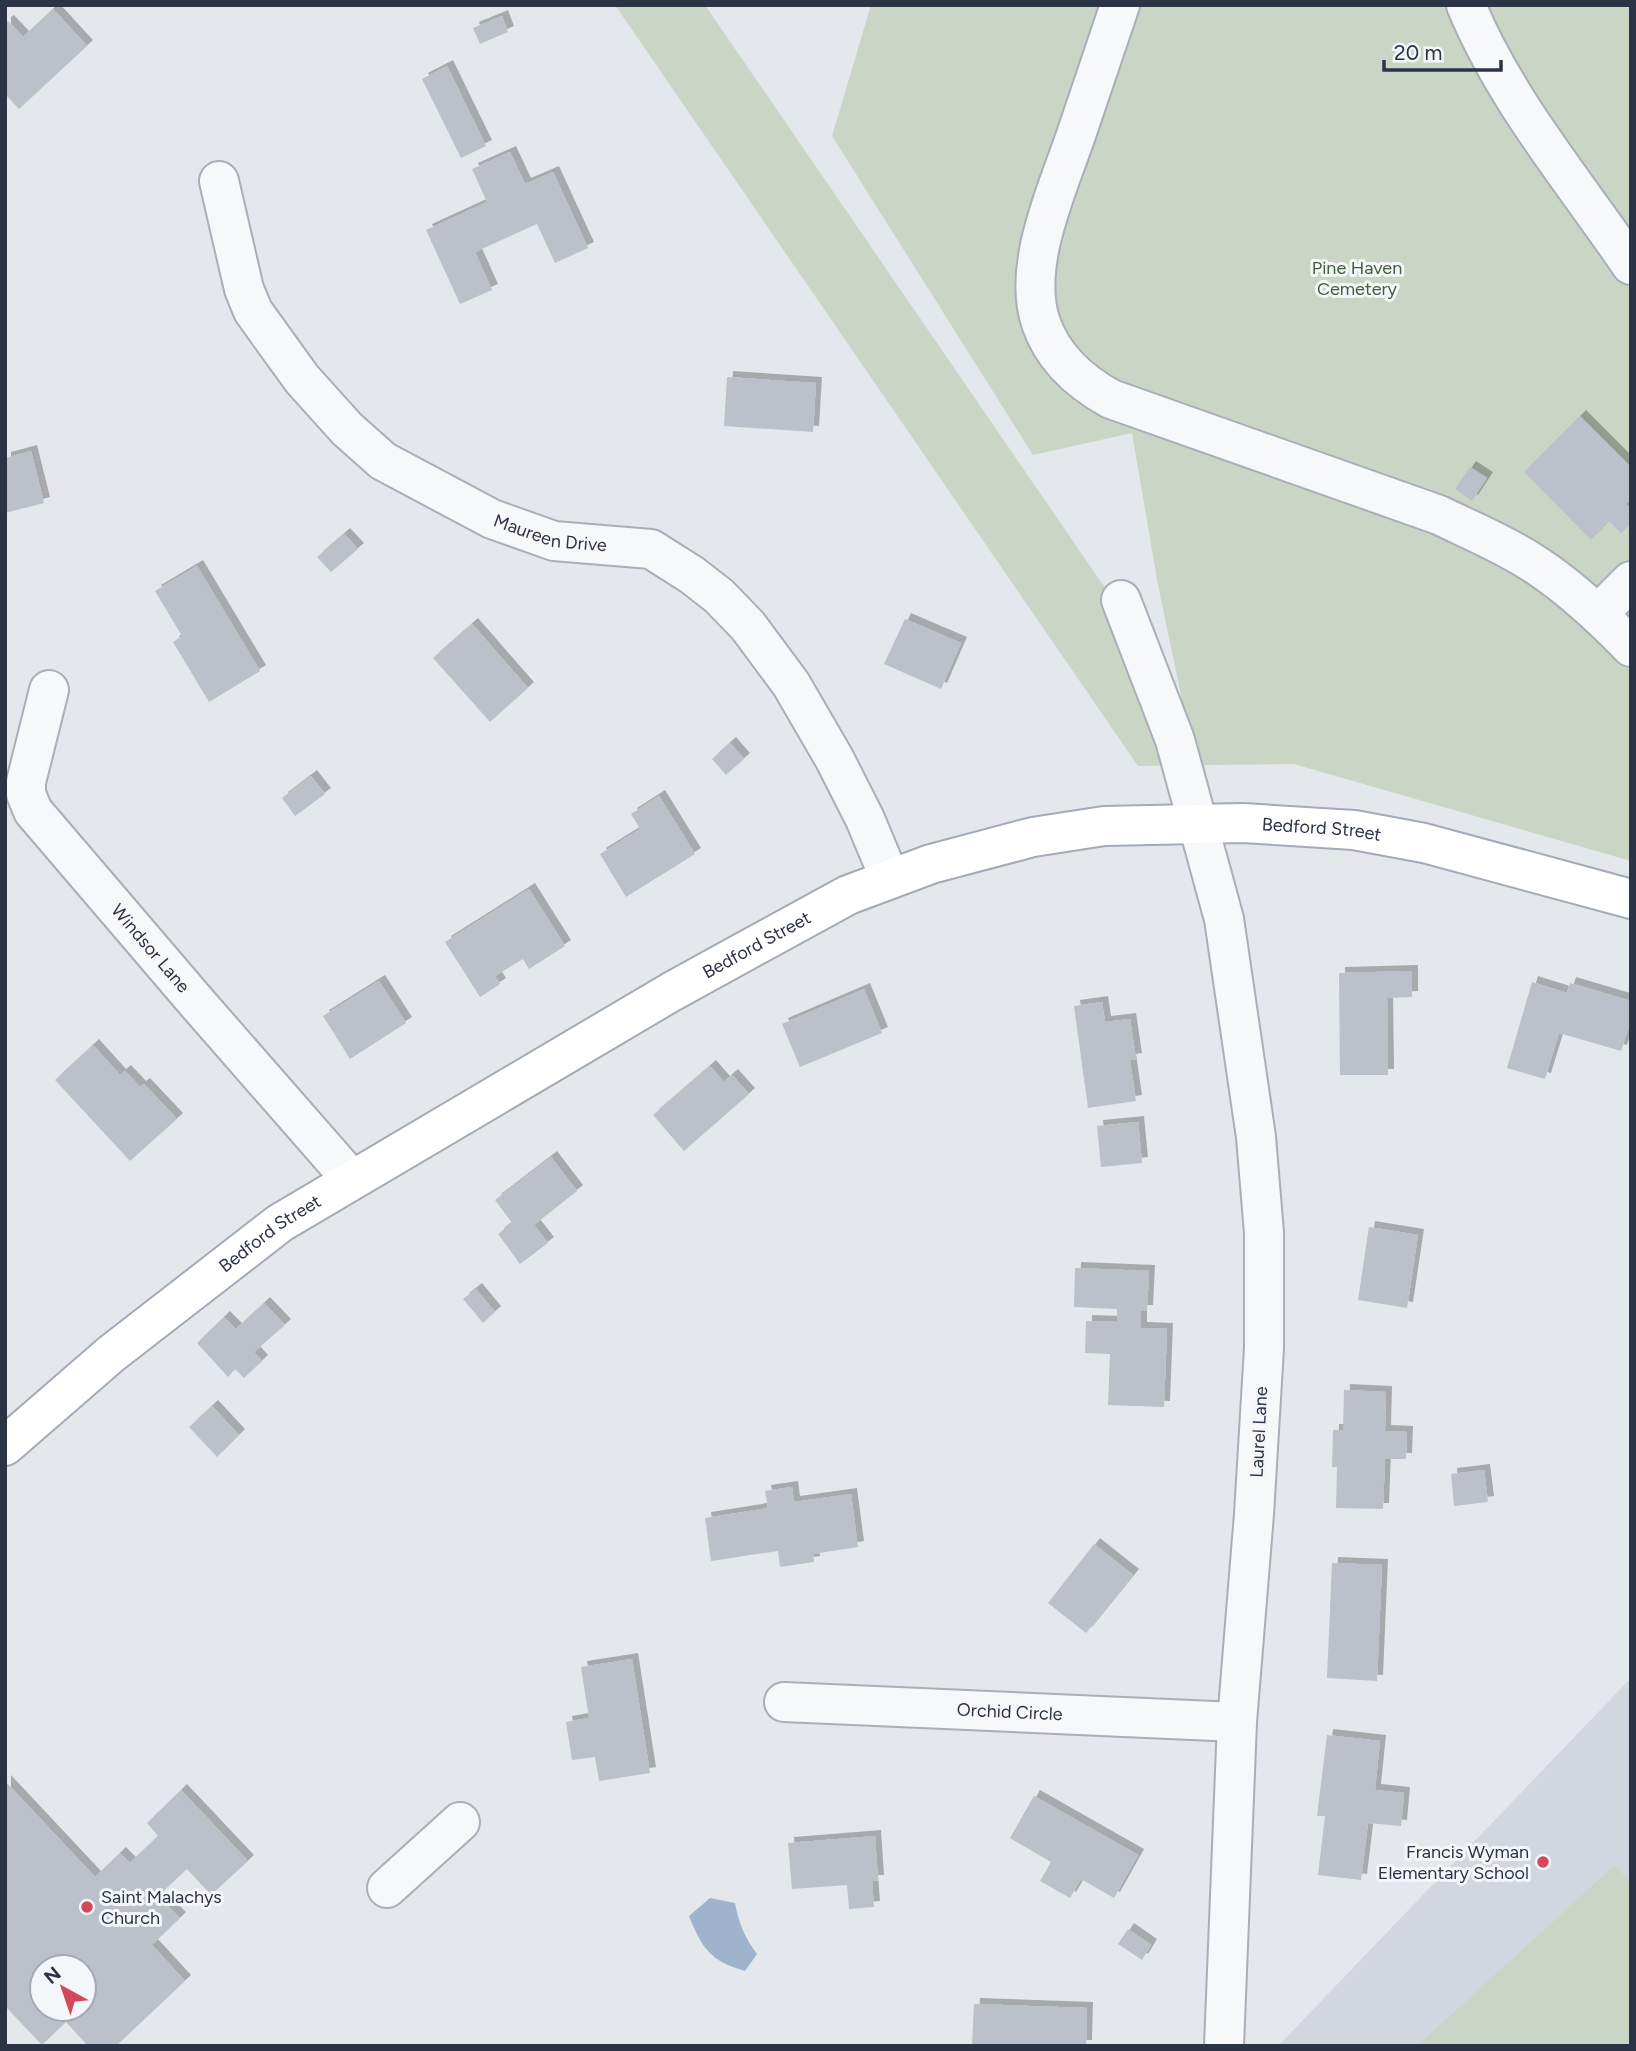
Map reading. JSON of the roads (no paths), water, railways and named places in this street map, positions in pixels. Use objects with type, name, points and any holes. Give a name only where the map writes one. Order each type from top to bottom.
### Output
[{"type":"main road","name":"Bedford Street","points":[[5,1446],[111,1354],[271,1230],[671,992],[848,895],[890,878],[964,855],[1054,834],[1104,826],[1243,823],[1354,830],[1424,843],[1631,899]]},
{"type":"street","points":[[1120,5],[1051,204],[1041,247],[1037,293],[1041,322],[1065,365],[1091,388],[1111,400],[1449,520],[1537,566],[1598,614],[1631,647]]},
{"type":"street","points":[[1466,5],[1479,35],[1513,95],[1631,265]]},
{"type":"street","name":"Maureen Drive","points":[[219,181],[244,289],[253,311],[302,379],[346,429],[383,461],[492,519],[554,541],[651,549],[719,596],[748,626],[791,684],[834,758],[865,819],[890,878]]},
{"type":"street","points":[[1598,614],[1631,581]]},
{"type":"street","name":"Laurel Lane","points":[[1121,600],[1175,740],[1224,919],[1256,1137],[1264,1233],[1263,1362],[1237,1722],[1224,2046]]},
{"type":"street","name":"Windsor Lane","points":[[49,690],[26,782],[30,806],[352,1180]]},
{"type":"street","name":"Orchid Circle","points":[[783,1702],[1237,1722]]},
{"type":"street","points":[[387,1888],[460,1822]]},
{"type":"water","points":[[710,1898],[735,1903],[743,1930],[757,1954],[745,1971],[715,1958],[703,1945],[694,1927],[689,1916]]},
{"type":"place","name":"Francis Wyman Elementary School","points":[[1543,1862]]},
{"type":"place","name":"Saint Malachys Church","points":[[87,1907]]},
{"type":"park label","name":"Pine Haven Cemetery","points":[[1357,278]]}]
